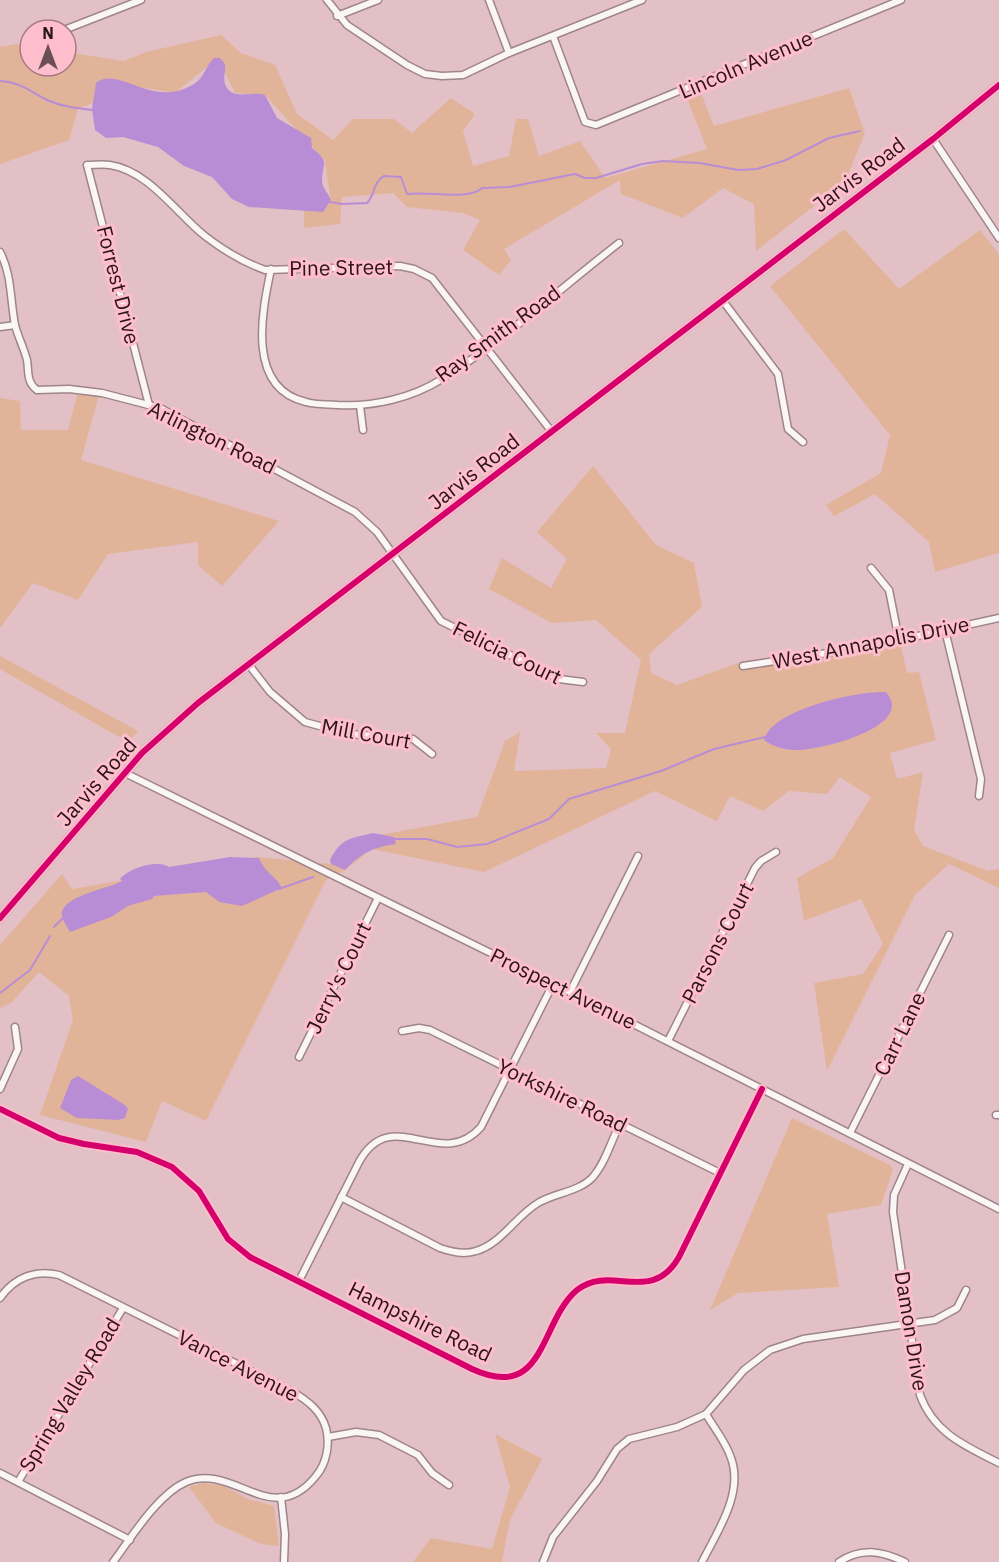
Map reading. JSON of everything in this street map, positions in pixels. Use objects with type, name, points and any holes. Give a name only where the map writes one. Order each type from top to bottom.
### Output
[{"type":"street","points":[[78,25],[141,0]]},
{"type":"street","points":[[327,0],[337,16],[407,65],[425,74],[463,75],[509,53],[642,0]]},
{"type":"street","points":[[337,16],[378,0]]},
{"type":"street","points":[[489,0],[509,53]]},
{"type":"street","name":"Lincoln Avenue","points":[[552,36],[585,122],[590,125],[612,121],[901,0]]},
{"type":"street","name":"Jarvis Road","points":[[0,918],[125,773],[167,730],[999,86]]},
{"type":"street","points":[[933,139],[999,238]]},
{"type":"street","name":"Pine Street","points":[[87,165],[110,165],[129,171],[144,180],[206,236],[245,262],[265,270],[374,265],[414,269],[432,278],[552,432]]},
{"type":"street","name":"Forrest Drive","points":[[87,165],[149,405]]},
{"type":"street","name":"Ray Smith Road","points":[[272,269],[262,312],[260,336],[268,369],[278,387],[307,403],[360,406],[397,399],[441,380],[619,243]]},
{"type":"street","points":[[0,252],[8,268],[15,325],[0,327]]},
{"type":"street","points":[[723,301],[777,374],[788,429],[803,442]]},
{"type":"street","name":"Arlington Road","points":[[15,325],[27,362],[30,383],[37,390],[69,389],[102,393],[160,408],[355,512],[377,532],[392,555]]},
{"type":"street","points":[[360,406],[363,430]]},
{"type":"street","name":"Felicia Court","points":[[392,555],[441,621],[559,679],[583,682]]},
{"type":"street","points":[[871,568],[889,590],[899,640]]},
{"type":"street","name":"West Annapolis Drive","points":[[743,666],[899,640],[999,618]]},
{"type":"street","points":[[945,630],[981,779],[979,796]]},
{"type":"street","name":"Mill Court","points":[[249,665],[270,692],[305,722],[349,734],[413,739],[432,754]]},
{"type":"street","name":"Prospect Avenue","points":[[125,773],[570,992],[999,1209]]},
{"type":"street","name":"Parsons Court","points":[[668,1041],[755,868],[761,861],[776,852]]},
{"type":"street","points":[[570,992],[638,856]]},
{"type":"street","name":"Jerry's Court","points":[[299,1057],[378,898]]},
{"type":"street","name":"Carr Lane","points":[[850,1133],[949,935]]},
{"type":"street","points":[[299,1281],[362,1158],[383,1139],[408,1135],[434,1144],[450,1145],[475,1134],[485,1121],[553,984]]},
{"type":"street","points":[[0,1089],[18,1050],[15,1027]]},
{"type":"street","name":"Yorkshire Road","points":[[402,1030],[419,1028],[430,1030],[720,1173]]},
{"type":"street","name":"Hampshire Road","points":[[0,1109],[59,1138],[137,1152],[172,1167],[199,1191],[223,1232],[235,1246],[250,1257],[481,1373],[507,1376],[523,1371],[537,1359],[564,1306],[579,1289],[592,1282],[607,1280],[650,1282],[670,1270],[679,1257],[762,1089]]},
{"type":"street","points":[[341,1197],[446,1250],[475,1252],[493,1242],[512,1223],[538,1203],[578,1187],[591,1178],[620,1124]]},
{"type":"street","name":"Damon Drive","points":[[908,1164],[893,1203],[918,1387],[930,1416],[952,1438],[999,1463]]},
{"type":"street","name":"Vance Avenue","points":[[0,1298],[9,1287],[35,1274],[51,1273],[70,1280],[306,1400],[320,1416],[328,1437]]},
{"type":"street","points":[[543,1562],[553,1537],[623,1443],[637,1435],[677,1427],[706,1414],[744,1370],[770,1350],[803,1339],[935,1320],[950,1313],[961,1304],[966,1290]]},
{"type":"street","name":"Spring Valley Road","points":[[18,1482],[123,1308]]},
{"type":"street","points":[[702,1562],[731,1501],[735,1480],[732,1458],[706,1414]]},
{"type":"street","points":[[113,1562],[170,1491],[191,1480],[214,1479],[259,1496],[280,1497],[297,1492],[319,1473],[326,1456],[328,1437],[356,1432],[379,1435],[418,1455],[432,1473],[449,1485]]},
{"type":"street","points":[[0,1473],[130,1540]]},
{"type":"street","points":[[280,1497],[285,1534],[284,1562]]},
{"type":"street","points":[[839,1562],[857,1553],[873,1551],[905,1562]]},
{"type":"shaded area","points":[[221,35],[241,53],[275,65],[297,114],[333,140],[353,119],[394,119],[412,133],[451,98],[475,114],[463,131],[473,166],[509,156],[516,119],[528,119],[539,156],[580,141],[605,178],[707,149],[683,88],[697,83],[714,126],[849,88],[865,133],[845,182],[756,251],[754,204],[723,188],[683,218],[621,194],[620,180],[504,249],[511,260],[499,275],[463,250],[480,220],[463,213],[407,207],[393,193],[342,197],[340,224],[304,228],[304,209],[331,202],[325,161],[265,95],[235,93],[218,58],[175,93],[132,86],[78,109],[69,140],[0,164],[0,44],[1,47],[18,44],[18,78],[78,78],[78,54],[124,61],[146,52]]},
{"type":"shaded area","points":[[214,58],[220,58],[225,64],[224,82],[232,93],[265,95],[277,118],[311,138],[312,148],[324,160],[322,182],[331,200],[323,212],[249,207],[232,199],[212,177],[184,166],[158,147],[123,137],[106,138],[95,130],[92,109],[96,83],[105,79],[115,79],[150,90],[178,91],[194,84]]},
{"type":"shaded area","points":[[844,229],[899,289],[980,230],[999,254],[999,553],[935,572],[929,542],[875,494],[834,516],[826,505],[881,473],[890,435],[770,286]]},
{"type":"shaded area","points":[[78,392],[99,395],[81,460],[279,521],[222,586],[198,565],[198,542],[108,554],[78,600],[33,583],[0,628],[0,398],[20,401],[21,430],[68,430]]},
{"type":"shaded area","points":[[593,466],[656,545],[694,563],[702,607],[649,654],[651,673],[677,685],[741,662],[899,637],[907,673],[919,672],[936,740],[890,753],[897,779],[923,772],[914,830],[923,846],[988,871],[999,869],[999,888],[949,864],[915,895],[827,1071],[814,983],[863,974],[883,944],[861,899],[804,921],[797,878],[833,858],[871,797],[840,777],[827,794],[789,791],[763,811],[730,796],[717,821],[655,791],[484,872],[372,849],[345,870],[326,880],[206,1121],[162,1101],[146,1142],[40,1115],[73,1020],[69,996],[39,972],[11,1003],[0,1008],[0,945],[62,874],[72,889],[257,857],[331,864],[364,838],[477,817],[505,741],[520,732],[514,771],[606,768],[611,749],[596,733],[625,733],[641,660],[596,620],[552,623],[489,589],[502,558],[551,588],[567,559],[537,532]]},
{"type":"shaded area","points":[[0,656],[138,731],[128,742],[0,669]]},
{"type":"shaded area","points":[[886,692],[892,705],[888,716],[877,726],[861,734],[823,746],[795,750],[778,747],[764,740],[770,729],[782,719],[798,711],[837,699]]},
{"type":"shaded area","points":[[373,833],[394,837],[396,844],[368,852],[345,870],[331,864],[330,860],[334,852],[347,840]]},
{"type":"shaded area","points":[[230,857],[259,858],[282,888],[242,906],[219,902],[206,892],[154,896],[152,899],[128,906],[111,917],[70,932],[63,919],[62,911],[72,900],[116,884],[122,881],[120,879],[124,875],[137,868],[151,864],[169,867]]},
{"type":"shaded area","points":[[78,1076],[125,1105],[128,1109],[125,1118],[119,1120],[77,1118],[60,1108],[71,1080]]},
{"type":"shaded area","points":[[792,1118],[890,1165],[893,1170],[881,1205],[827,1214],[839,1287],[738,1293],[710,1310]]},
{"type":"shaded area","points":[[495,1434],[542,1459],[510,1520],[502,1562],[413,1562],[431,1538],[492,1549],[510,1487]]},
{"type":"shaded area","points":[[203,1483],[224,1486],[248,1499],[274,1506],[279,1546],[261,1544],[216,1523],[189,1487]]},
{"type":"waterway","points":[[0,81],[17,84],[55,103],[93,110]]},
{"type":"waterway","points":[[330,202],[367,203],[378,182],[384,176],[401,177],[407,194],[458,195],[476,192],[482,188],[510,187],[575,174],[585,178],[596,178],[642,164],[663,161],[700,163],[738,170],[757,169],[786,160],[829,138],[860,131]]},
{"type":"waterway","points":[[394,839],[427,839],[457,847],[487,844],[549,819],[569,799],[661,771],[714,749],[765,737]]},
{"type":"waterway","points":[[279,889],[313,877]]},
{"type":"waterway","points":[[54,927],[63,918]]},
{"type":"waterway","points":[[0,993],[30,970],[50,936]]},
{"type":"cycle path","points":[[0,918],[142,753],[198,703],[933,139],[999,85]]},
{"type":"cycle path","points":[[0,1109],[59,1138],[137,1152],[172,1167],[199,1191],[228,1239],[250,1257],[472,1369],[496,1377],[514,1376],[528,1367],[538,1354],[565,1304],[577,1290],[590,1283],[603,1280],[643,1282],[656,1279],[668,1271],[679,1257],[762,1089]]}]
